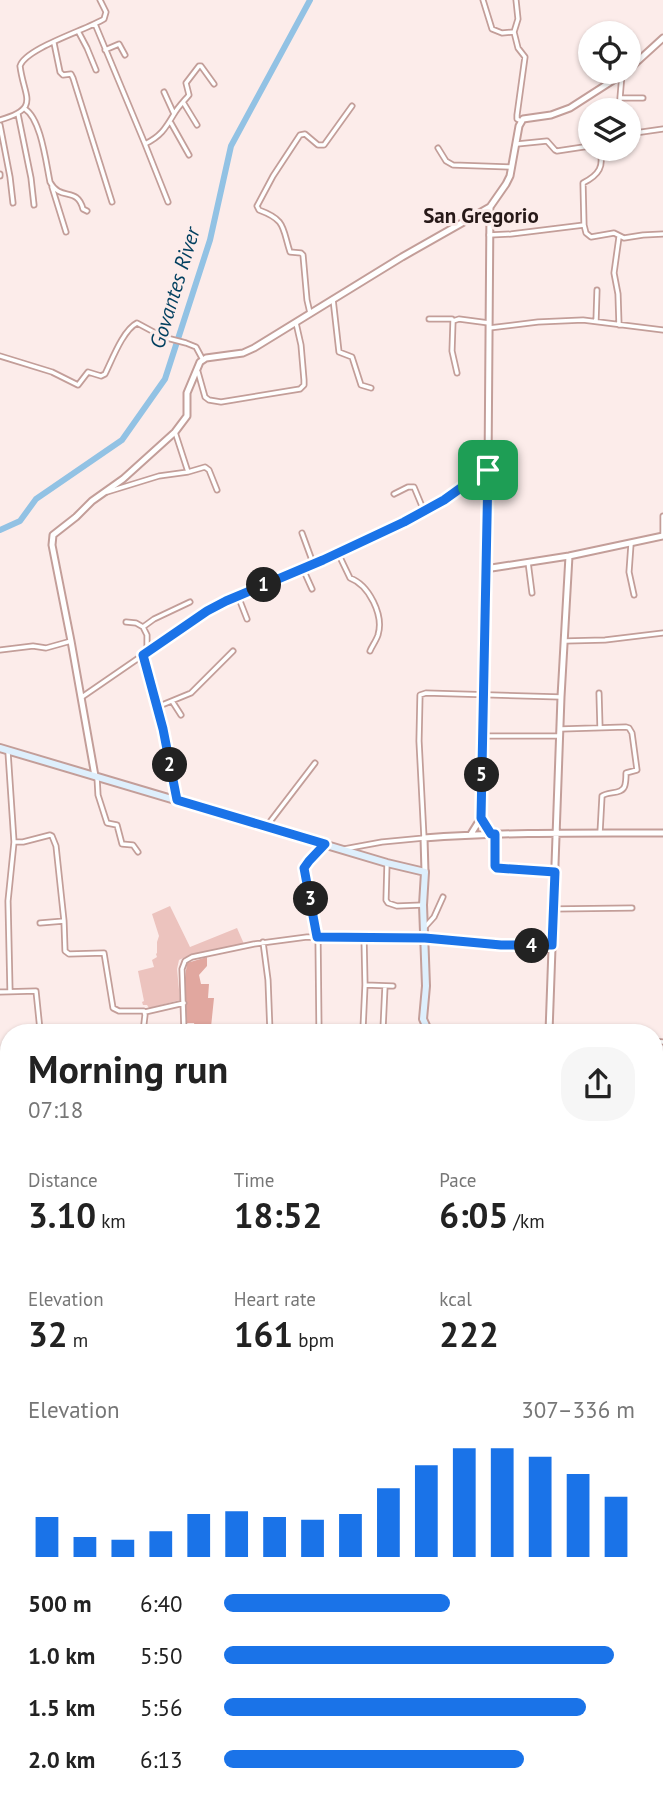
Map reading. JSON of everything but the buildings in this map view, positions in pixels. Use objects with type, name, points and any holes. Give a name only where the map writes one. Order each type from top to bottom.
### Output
[{"type":"main road","points":[[0,748],[425,872],[423,905],[426,986],[423,1018],[426,1024]]},
{"type":"main road","points":[[419,1024],[423,1018]]},
{"type":"street","points":[[0,120],[25,109],[27,96],[20,71],[21,61],[32,52],[104,19],[107,14],[100,0]]},
{"type":"street","points":[[483,0],[492,29],[498,32],[514,32]]},
{"type":"street","points":[[516,0],[518,19],[514,32],[518,48],[526,58],[518,103],[517,118],[521,121]]},
{"type":"street","points":[[95,24],[168,202]]},
{"type":"street","points":[[78,31],[96,70]]},
{"type":"street","points":[[641,58],[663,38]]},
{"type":"street","points":[[54,42],[60,72],[63,75],[71,74],[73,78],[112,202]]},
{"type":"street","points":[[105,50],[118,44],[125,55]]},
{"type":"street","points":[[145,144],[160,135],[170,122],[189,93],[186,83],[199,66],[214,84]]},
{"type":"street","points":[[138,852],[133,845],[122,845],[117,825],[107,823],[98,795],[51,538],[175,432],[187,416],[187,393],[203,360],[248,351],[489,207],[506,184],[521,121],[570,108],[607,84]]},
{"type":"street","points":[[164,92],[174,114]]},
{"type":"street","points":[[183,102],[197,125]]},
{"type":"street","points":[[310,313],[303,255],[290,252],[278,219],[259,210],[257,206],[300,135],[305,134],[318,145],[324,145],[352,106]]},
{"type":"street","points":[[25,109],[32,114],[37,128],[66,232]]},
{"type":"street","points":[[18,114],[34,205]]},
{"type":"street","points":[[170,122],[188,155]]},
{"type":"street","points":[[0,125],[13,203]]},
{"type":"street","points":[[641,133],[663,129]]},
{"type":"street","points":[[516,144],[547,141],[556,151],[578,148]]},
{"type":"street","points":[[438,148],[450,165],[512,167]]},
{"type":"street","points":[[603,161],[594,177],[583,183],[586,233],[589,236],[614,233],[619,237],[629,238],[663,234]]},
{"type":"street","points":[[51,184],[57,192],[78,198],[83,209],[87,211]]},
{"type":"street","points":[[471,834],[481,818],[488,470],[489,207]]},
{"type":"street","points":[[489,235],[584,225]]},
{"type":"street","points":[[619,237],[614,273],[619,325]]},
{"type":"street","points":[[596,321],[597,290]]},
{"type":"street","points":[[333,299],[339,352],[352,357],[360,383],[371,388]]},
{"type":"street","points":[[429,319],[459,319],[489,325],[575,320],[663,330]]},
{"type":"street","points":[[454,320],[451,324],[452,351],[457,373]]},
{"type":"street","points":[[197,369],[204,395],[209,400],[227,401],[300,389],[304,380],[296,321]]},
{"type":"street","points":[[0,356],[52,372],[76,385],[88,372],[101,376],[105,374],[127,332],[134,324],[140,324],[168,339],[198,349],[203,360]]},
{"type":"street","points":[[175,432],[188,472]]},
{"type":"street","points":[[105,492],[159,476],[206,467],[217,490]]},
{"type":"street","points":[[81,698],[197,617],[425,511],[488,470]]},
{"type":"street","points":[[394,494],[408,487],[414,488],[425,511]]},
{"type":"street","points":[[485,569],[663,536],[663,516]]},
{"type":"street","points":[[302,533],[313,564]]},
{"type":"street","points":[[631,542],[629,572],[634,595]]},
{"type":"street","points":[[338,553],[350,578],[359,582],[375,606],[379,626],[370,650]]},
{"type":"street","points":[[549,1024],[569,555]]},
{"type":"street","points":[[528,562],[532,593]]},
{"type":"street","points":[[303,569],[312,589]]},
{"type":"street","points":[[239,596],[247,619]]},
{"type":"street","points":[[143,627],[190,602]]},
{"type":"street","points":[[126,622],[136,622],[143,627],[147,635],[145,654],[177,800]]},
{"type":"street","points":[[565,641],[605,640],[663,633]]},
{"type":"street","points":[[0,650],[33,646],[43,648],[71,641]]},
{"type":"street","points":[[157,707],[194,691],[233,651]]},
{"type":"street","points":[[599,693],[600,728]]},
{"type":"street","points":[[425,872],[419,741],[420,695],[561,697]]},
{"type":"street","points":[[172,701],[181,715]]},
{"type":"street","points":[[561,729],[630,729],[638,770],[626,773],[624,789],[605,792],[602,796],[600,833]]},
{"type":"street","points":[[483,736],[560,736]]},
{"type":"street","points":[[8,750],[14,842],[8,901],[10,991]]},
{"type":"street","points":[[267,827],[315,763]]},
{"type":"street","points":[[481,818],[493,834],[494,864],[497,868],[555,872]]},
{"type":"street","points":[[342,849],[382,842],[471,834],[663,833]]},
{"type":"street","points":[[14,842],[52,836],[56,846],[66,953],[104,953],[114,1010],[145,1012],[184,1003]]},
{"type":"street","points":[[319,1024],[317,937],[304,868],[325,844]]},
{"type":"street","points":[[412,868],[425,861]]},
{"type":"street","points":[[387,863],[388,904],[423,905]]},
{"type":"street","points":[[425,927],[434,917],[443,897]]},
{"type":"street","points":[[553,909],[632,908]]},
{"type":"street","points":[[40,923],[64,921]]},
{"type":"street","points":[[184,1024],[182,969],[185,961],[192,957],[263,943],[317,937],[425,938],[501,945],[552,945]]},
{"type":"street","points":[[363,1024],[364,937]]},
{"type":"street","points":[[263,943],[270,1024]]},
{"type":"street","points":[[365,985],[393,986]]},
{"type":"street","points":[[383,1024],[385,986]]},
{"type":"street","points":[[0,992],[36,991],[39,1024]]},
{"type":"street","points":[[144,1024],[145,1012]]},
{"type":"shaded area","points":[[170,906],[190,947],[237,928],[244,944],[179,960],[177,969],[180,1000],[149,1008],[142,1002],[144,1001],[138,971],[154,967],[152,960],[157,957],[159,936],[152,914]]},
{"type":"shaded area","points":[[207,957],[207,966],[199,975],[201,984],[209,984],[208,998],[214,998],[211,1024],[186,1023],[187,963]]},
{"type":"waterway","name":"Govantes River","points":[[0,530],[20,521],[36,499],[122,440],[165,379],[210,240],[231,146],[310,0]]},
{"type":"district","name":"San Gregorio","points":[[481,216]]},
{"type":"route","points":[[488,470],[481,818],[491,834],[495,834],[494,864],[497,868],[555,872],[552,945],[501,945],[425,938],[317,937],[304,868],[325,844],[177,800],[163,729],[143,655],[207,611],[404,522],[454,494],[488,470]]}]
